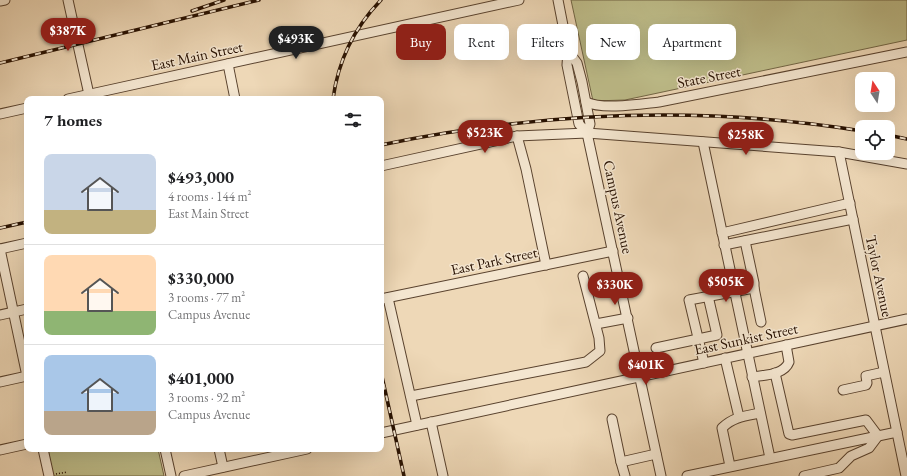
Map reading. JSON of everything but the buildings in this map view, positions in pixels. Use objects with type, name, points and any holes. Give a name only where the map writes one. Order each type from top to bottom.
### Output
[{"type":"street","points":[[0,1],[5,0]]},
{"type":"street","points":[[68,0],[89,96]]},
{"type":"street","name":"East Main Street","points":[[93,96],[497,2],[519,0]]},
{"type":"street","name":"Campus Avenue","points":[[558,0],[563,24]]},
{"type":"street","name":"State Street","points":[[586,102],[592,105],[621,106],[659,102],[907,52]]},
{"type":"street","name":"Campus Avenue","points":[[567,60],[567,65],[579,124],[587,133],[641,377],[661,476]]},
{"type":"street","name":"Campus Avenue","points":[[574,60],[586,102],[590,124],[587,133]]},
{"type":"street","points":[[228,64],[234,96]]},
{"type":"street","points":[[0,114],[24,109]]},
{"type":"street","points":[[384,165],[517,136],[587,133],[839,152],[907,164]]},
{"type":"street","points":[[517,136],[526,169],[546,265]]},
{"type":"street","points":[[703,142],[770,458]]},
{"type":"street","name":"Taylor Avenue","points":[[839,152],[906,476]]},
{"type":"street","points":[[722,233],[850,203]]},
{"type":"street","points":[[724,245],[853,219]]},
{"type":"street","points":[[745,241],[761,322]]},
{"type":"street","points":[[24,244],[0,249],[24,361]]},
{"type":"street","name":"East Park Street","points":[[384,298],[613,251]]},
{"type":"street","points":[[411,396],[586,362],[600,351],[600,338],[583,276]]},
{"type":"street","points":[[704,363],[690,300],[754,288]]},
{"type":"street","points":[[656,348],[717,334],[708,296]]},
{"type":"street","points":[[384,302],[411,396],[417,425]]},
{"type":"street","points":[[0,315],[24,310]]},
{"type":"street","points":[[596,324],[628,318]]},
{"type":"street","name":"East Sunkist Street","points":[[384,432],[907,319]]},
{"type":"street","points":[[752,377],[775,374],[784,369],[789,362],[786,345]]},
{"type":"street","points":[[725,358],[739,417]]},
{"type":"street","points":[[843,390],[866,385],[866,376],[884,372]]},
{"type":"street","points":[[775,374],[789,434],[792,435],[866,420],[878,436]]},
{"type":"street","points":[[0,382],[24,377]]},
{"type":"street","points":[[730,466],[722,428],[727,423],[739,417],[760,413]]},
{"type":"street","points":[[612,419],[625,476]]},
{"type":"street","points":[[431,422],[443,476]]},
{"type":"street","points":[[687,476],[897,432]]},
{"type":"street","points":[[804,476],[839,468],[851,456],[869,448],[878,436]]},
{"type":"street","points":[[0,450],[24,445]]},
{"type":"street","points":[[44,452],[52,475]]},
{"type":"street","points":[[166,452],[171,476]]},
{"type":"street","points":[[220,452],[223,467]]},
{"type":"street","points":[[184,476],[293,452]]},
{"type":"street","points":[[622,462],[656,454]]},
{"type":"path","points":[[52,475],[67,472]]},
{"type":"shaded area","points":[[571,0],[907,0],[907,40],[625,100],[593,101],[578,32],[578,24],[576,24]]},
{"type":"shaded area","points":[[49,452],[159,452],[164,476],[53,476]]},
{"type":"railway","points":[[192,11],[224,0]]},
{"type":"railway","points":[[0,63],[259,0]]},
{"type":"railway","points":[[333,96],[343,58],[355,34],[371,11],[381,0]]},
{"type":"railway","points":[[384,144],[501,125],[561,119],[621,116],[681,115],[742,118],[802,123],[855,130]]},
{"type":"railway","points":[[895,136],[907,139]]},
{"type":"railway","points":[[0,228],[24,223]]},
{"type":"railway","points":[[384,386],[404,476]]}]
